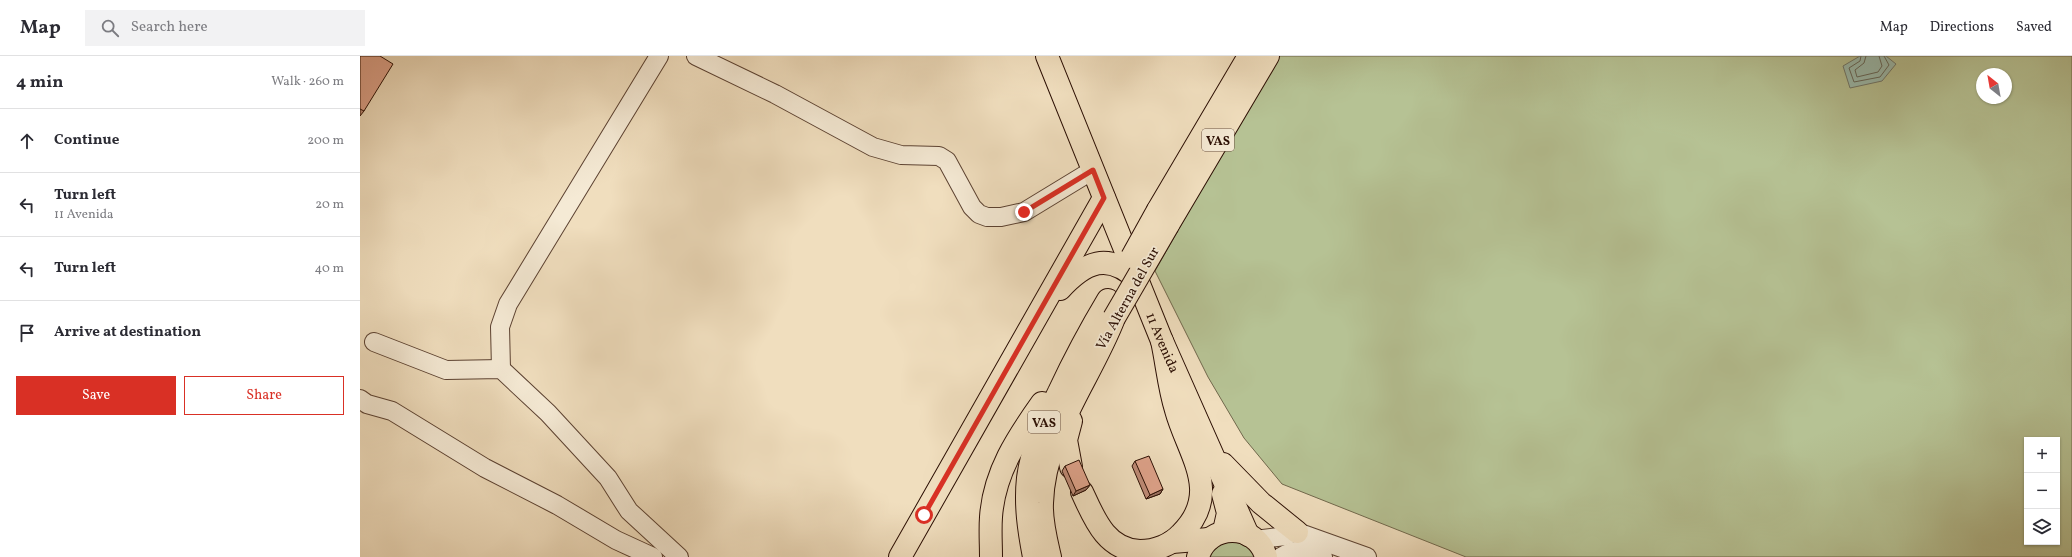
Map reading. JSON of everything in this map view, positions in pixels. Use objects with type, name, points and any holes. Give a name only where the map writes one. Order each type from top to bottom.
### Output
[{"type":"main road","name":"11 Avenida","points":[[1047,56],[1162,341],[1200,427],[1256,544]]},
{"type":"main road","name":"Vía Alterna del Sur","points":[[1050,557],[1045,534],[1042,504],[1045,473],[1055,437],[1111,315],[1249,56]]},
{"type":"main road","name":"Vía Alterna del Sur","points":[[1163,218],[1268,56]]},
{"type":"main road","points":[[900,557],[1104,198]]},
{"type":"main road","points":[[1042,307],[1075,273],[1094,265],[1118,265],[1138,280]]},
{"type":"main road","name":"Vía Alterna del Sur","points":[[1034,557],[1029,534],[1027,507],[1028,478],[1034,450],[1041,429],[1081,346],[1111,315]]},
{"type":"main road","points":[[1071,467],[1066,440],[1068,428],[1111,315]]},
{"type":"main road","points":[[1082,492],[1098,526],[1115,543],[1127,549],[1141,551],[1162,547],[1172,542],[1186,530],[1194,519],[1198,509],[1202,486],[1197,464],[1176,412],[1162,341]]},
{"type":"main road","points":[[991,557],[991,518],[993,500],[1005,462],[1028,422],[1081,346]]},
{"type":"main road","name":"11 Avenida","points":[[1200,427],[1228,510],[1228,518],[1210,542]]},
{"type":"main road","points":[[1212,452],[1261,503],[1297,532]]},
{"type":"main road","points":[[1172,542],[1210,542],[1232,530],[1256,544]]},
{"type":"street","points":[[501,369],[500,327],[508,304],[659,56]]},
{"type":"street","points":[[696,56],[775,94],[873,147],[901,155],[939,156],[947,161],[972,206],[979,214],[987,217],[1001,217],[1024,212],[1093,170]]},
{"type":"street","points":[[374,342],[446,370],[501,369],[548,413],[608,478],[628,511],[679,557]]},
{"type":"street","points":[[360,399],[367,404],[392,411],[485,468],[557,505],[616,540],[653,557]]},
{"type":"street","points":[[1256,544],[1297,532],[1367,557]]},
{"type":"street","points":[[1281,557],[1298,550],[1306,550],[1323,557]]},
{"type":"green space","points":[[1277,56],[2072,56],[2072,557],[1466,557],[1282,484],[1244,438],[1208,377],[1155,271]]},
{"type":"green space","points":[[1245,541],[1259,557],[1205,557],[1217,542]]},
{"type":"water","points":[[1860,56],[1886,56],[1896,64],[1882,81],[1850,88],[1843,66]]},
{"type":"building","points":[[360,56],[380,56],[393,64],[364,111],[360,109]]},
{"type":"building","points":[[1149,456],[1163,489],[1150,495],[1135,461]]},
{"type":"building","points":[[1079,460],[1090,485],[1076,491],[1065,466]]},
{"type":"route","points":[[924,515],[1104,198],[1093,170],[1024,212]]}]
